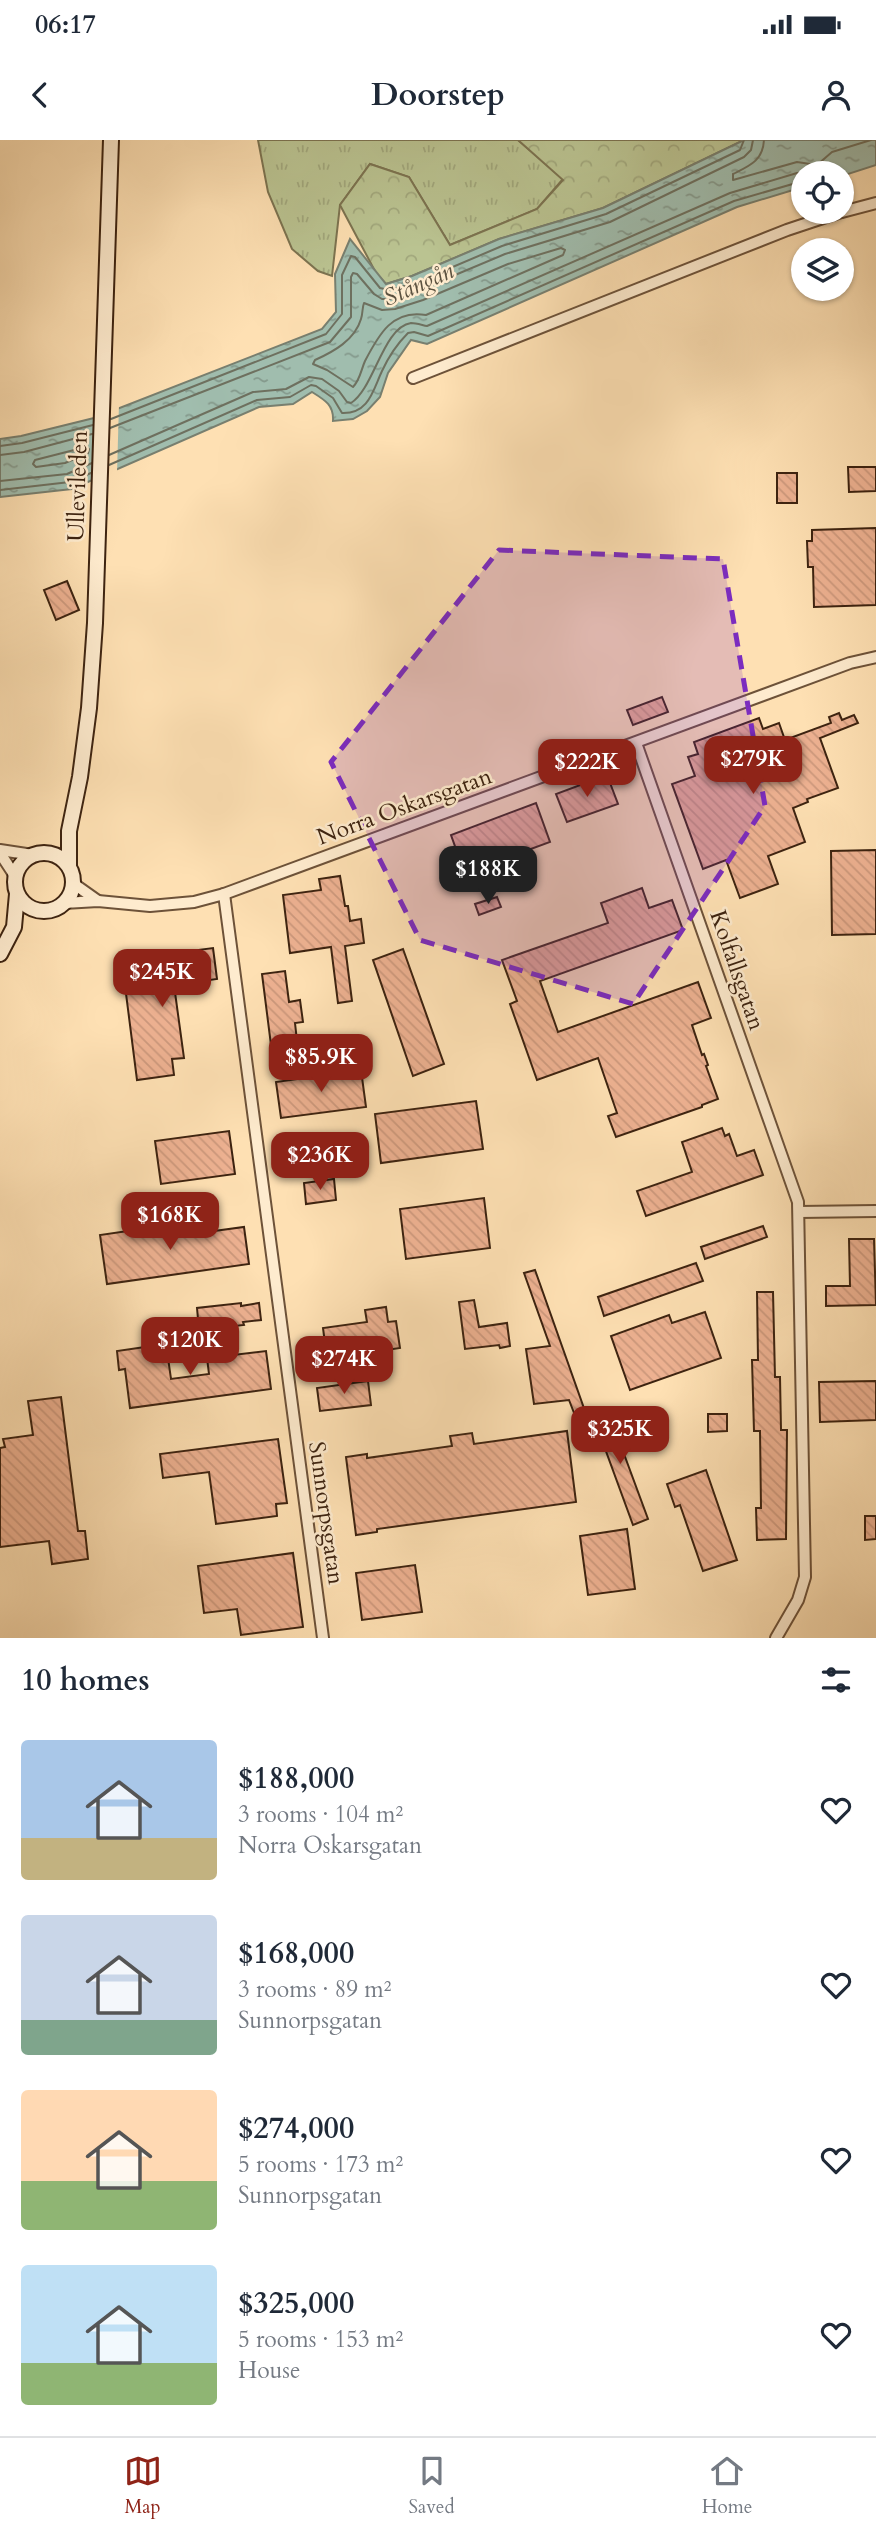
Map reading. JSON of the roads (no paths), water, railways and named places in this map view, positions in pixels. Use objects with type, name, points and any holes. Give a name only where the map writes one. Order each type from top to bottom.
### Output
[{"type":"main road","name":"Ullevileden","points":[[69,866],[69,831],[80,777],[89,708],[98,554],[111,140]]},
{"type":"main road","points":[[0,954],[14,927],[17,894],[15,876],[23,861],[40,853],[69,831]]},
{"type":"main road","points":[[14,927],[40,911],[53,910],[64,904],[71,895],[74,884],[69,866],[60,857],[40,853]]},
{"type":"main road","points":[[17,894],[24,903],[40,911]]},
{"type":"street","points":[[854,209],[876,203]]},
{"type":"street","points":[[413,378],[805,224]]},
{"type":"street","name":"Norra Oskarsgatan","points":[[64,904],[98,901],[150,906],[194,902],[224,894],[850,663],[876,657]]},
{"type":"street","name":"Kolfallsgatan","points":[[636,743],[795,1192],[799,1212],[805,1577],[798,1600],[776,1638]]},
{"type":"street","points":[[0,851],[40,853]]},
{"type":"street","points":[[0,851],[15,876]]},
{"type":"street","name":"Norra Oskarsgatan","points":[[74,884],[98,901]]},
{"type":"street","name":"Sunnorpsgatan","points":[[224,894],[323,1638]]},
{"type":"street","points":[[799,1212],[876,1211]]},
{"type":"water","name":"Stångån","points":[[744,140],[876,140],[876,165],[854,172],[854,161],[791,161],[791,191],[737,207],[427,344],[411,340],[388,373],[380,397],[367,411],[353,419],[333,421],[330,407],[325,400],[312,392],[293,404],[259,407],[72,489],[0,497],[0,439],[94,418],[322,329],[336,312],[335,274],[350,239],[386,284],[412,276],[499,239],[603,208]]}]
